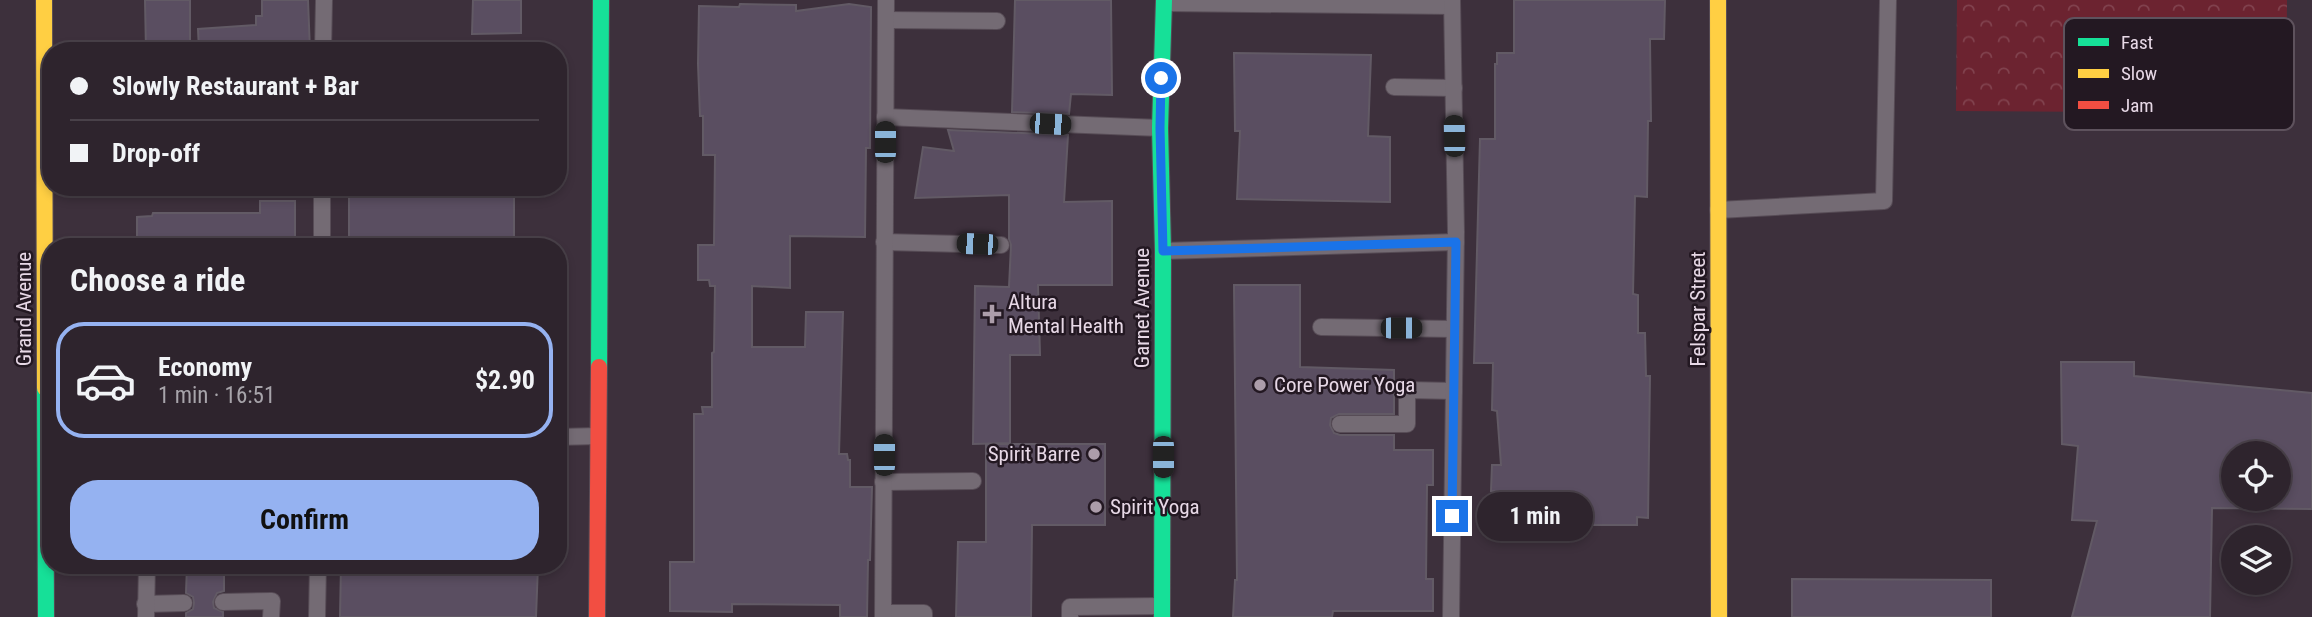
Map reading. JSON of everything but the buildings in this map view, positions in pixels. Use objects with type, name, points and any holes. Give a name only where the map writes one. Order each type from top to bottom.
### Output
[{"type":"street","name":"Grand Avenue","points":[[44,0],[44,42]]},
{"type":"street","points":[[597,617],[601,0]]},
{"type":"street","name":"Felspar Street","points":[[1718,0],[1719,617]]},
{"type":"street","name":"Garnet Avenue","points":[[1162,611],[1163,251],[1160,128],[1164,1]]},
{"type":"street","name":"Grand Avenue","points":[[46,196],[46,238]]},
{"type":"street","name":"Grand Avenue","points":[[46,617],[47,574]]},
{"type":"lane","points":[[323,42],[324,0]]},
{"type":"lane","points":[[886,0],[883,615],[924,613],[924,617]]},
{"type":"lane","points":[[1718,210],[1884,201],[1888,0]]},
{"type":"lane","points":[[1164,1],[1452,3],[1456,242],[1451,617]]},
{"type":"lane","points":[[886,20],[997,21]]},
{"type":"lane","points":[[1394,88],[1454,88]]},
{"type":"lane","points":[[885,117],[1160,128]]},
{"type":"lane","points":[[322,238],[323,196]]},
{"type":"lane","points":[[884,242],[1001,245]]},
{"type":"lane","points":[[1163,251],[1456,242]]},
{"type":"lane","points":[[1321,327],[1454,328]]},
{"type":"lane","points":[[1340,424],[1406,424],[1407,390],[1454,391]]},
{"type":"lane","points":[[567,437],[598,436]]},
{"type":"lane","points":[[883,482],[973,481]]},
{"type":"lane","points":[[146,574],[146,610],[184,603]]},
{"type":"lane","points":[[317,617],[318,574]]},
{"type":"lane","points":[[223,602],[272,601],[271,617]]},
{"type":"lane","points":[[1070,617],[1070,607],[1162,611]]},
{"type":"green space","points":[[1957,0],[2287,0],[2287,18],[2064,18],[2064,112],[1956,111]]},
{"type":"traffic: fast","points":[[599,367],[601,0]]},
{"type":"traffic: fast","points":[[1162,617],[1163,251],[1160,128],[1164,0]]},
{"type":"traffic: fast","points":[[46,574],[46,617]]},
{"type":"traffic: slow","points":[[44,0],[44,42]]},
{"type":"traffic: slow","points":[[1718,0],[1719,617]]},
{"type":"traffic: slow","points":[[45,196],[45,238]]},
{"type":"traffic: jam","points":[[597,617],[599,367]]},
{"type":"place","name":"Altura Mental Health","points":[[992,314]]},
{"type":"place","name":"Core Power Yoga","points":[[1260,385]]},
{"type":"place","name":"Spirit Barre","points":[[1094,454]]},
{"type":"place","name":"Spirit Yoga","points":[[1096,507]]},
{"type":"route","points":[[1161,78],[1163,251],[1456,242],[1452,516]]}]
